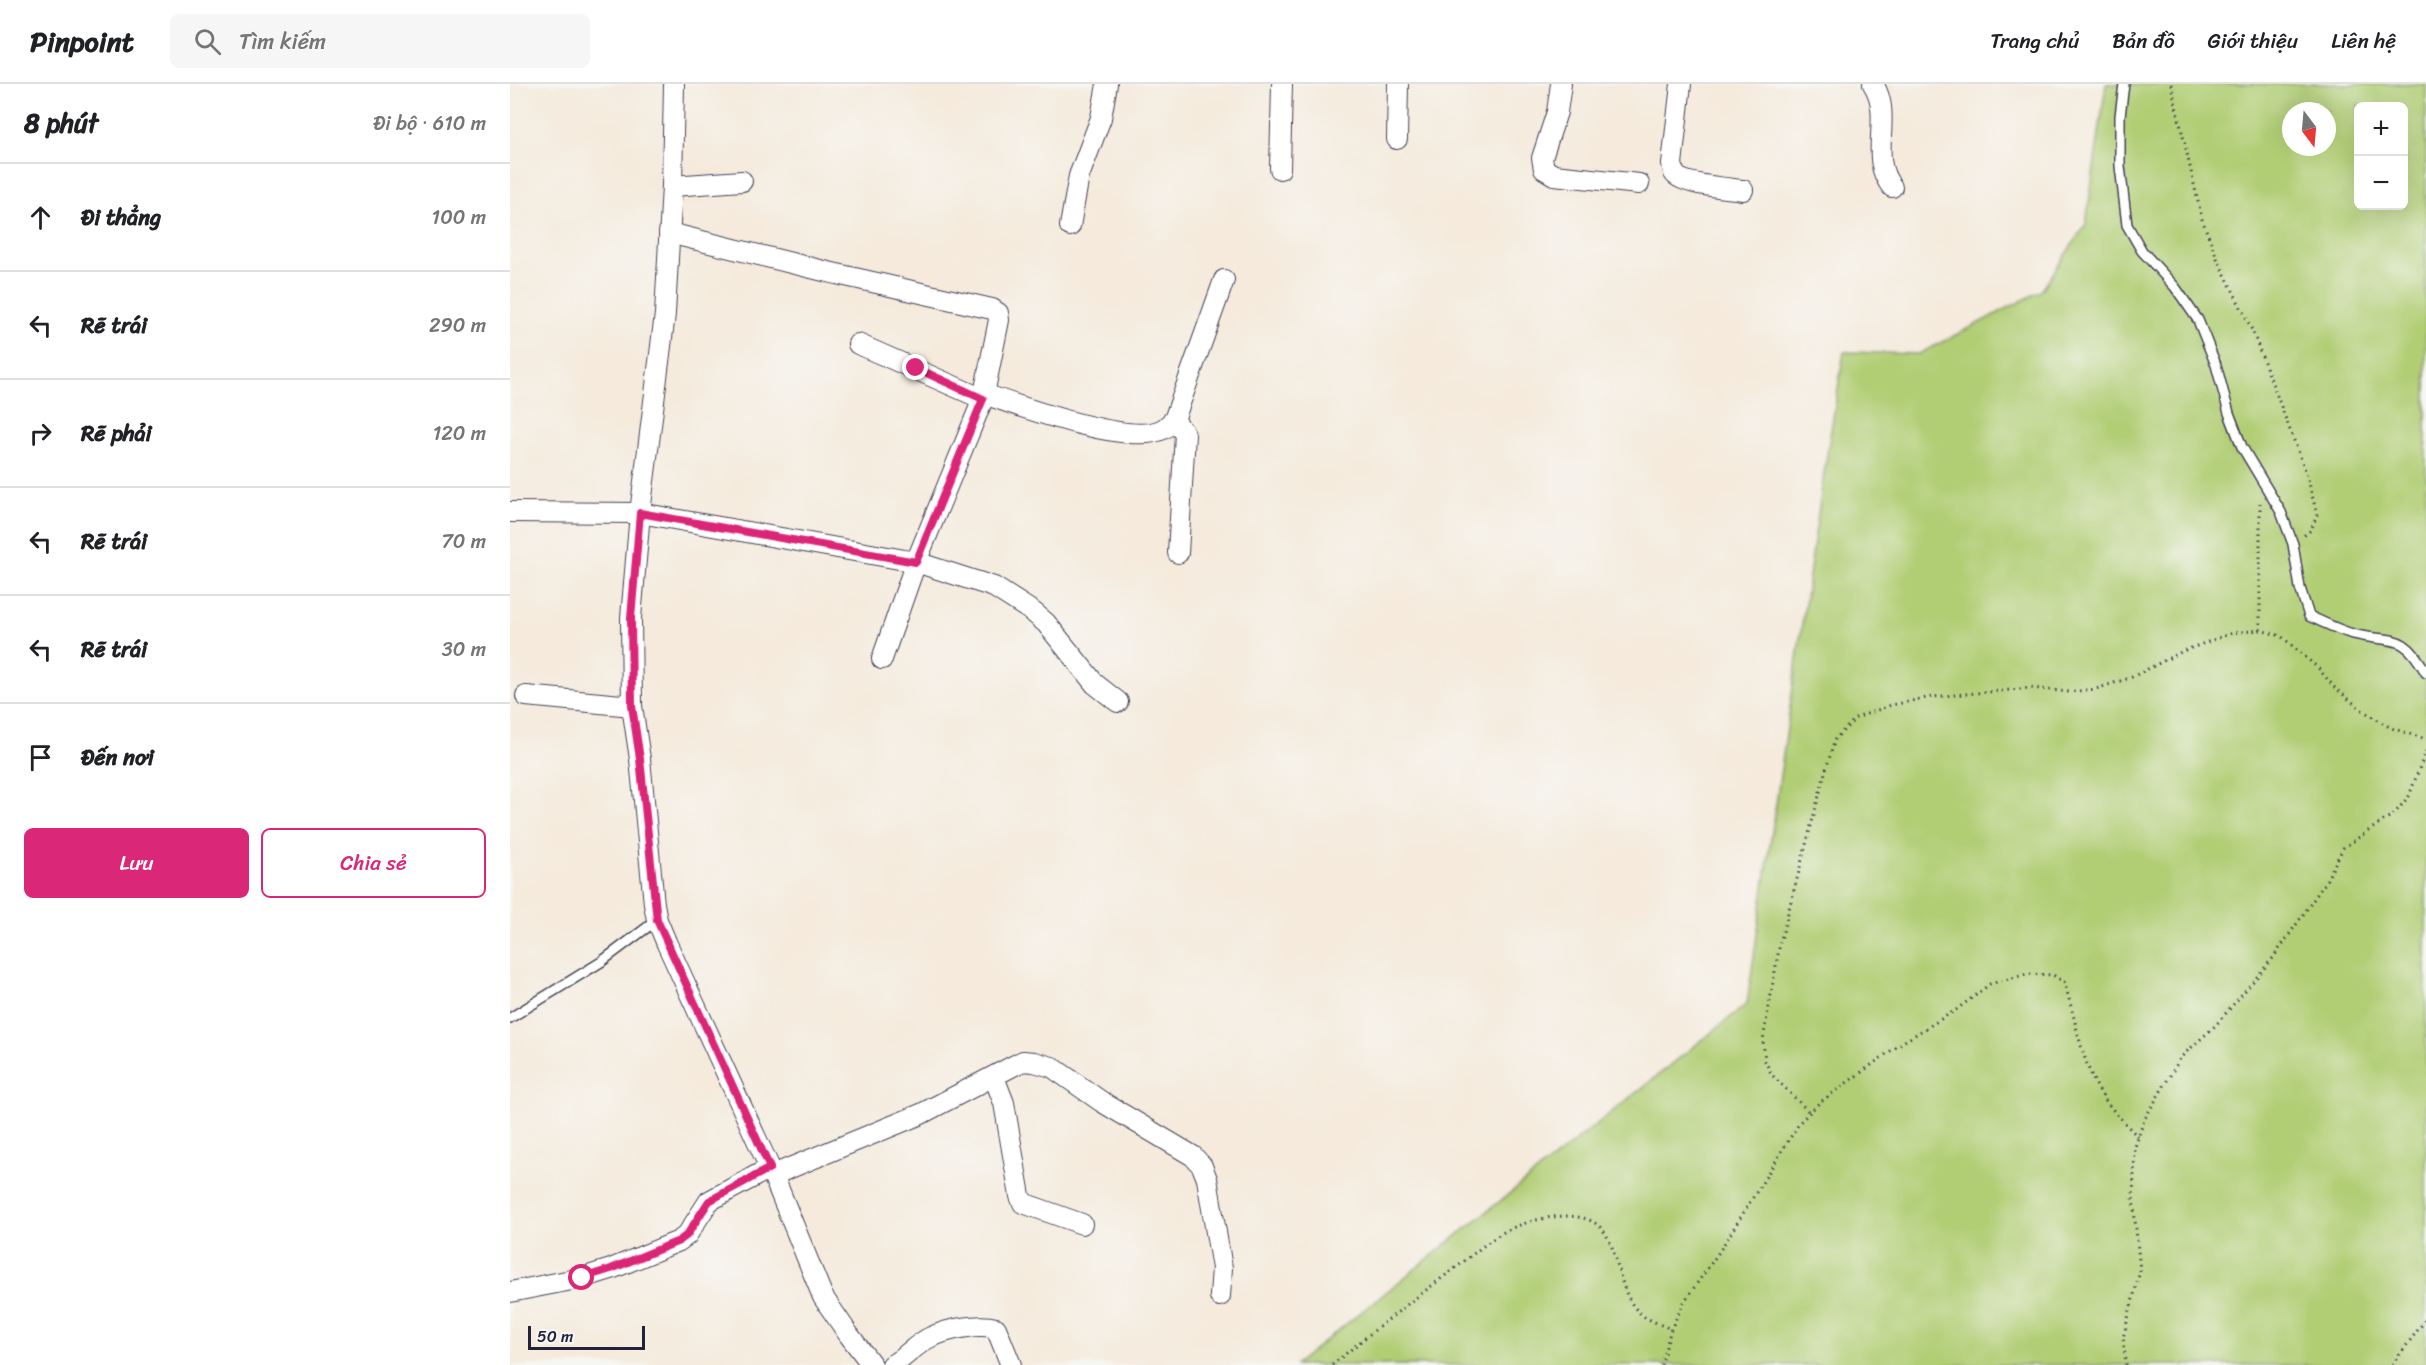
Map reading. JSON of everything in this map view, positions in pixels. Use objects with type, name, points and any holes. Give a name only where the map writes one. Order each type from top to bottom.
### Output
[{"type":"street","points":[[674,84],[672,186],[665,314],[640,513],[631,618],[632,706],[657,920],[771,1172],[823,1297],[872,1365]]},
{"type":"street","points":[[1070,226],[1079,176],[1101,118],[1107,84]]},
{"type":"street","points":[[1280,169],[1282,84]]},
{"type":"street","points":[[1397,139],[1398,84]]},
{"type":"street","points":[[1561,84],[1557,112],[1542,158],[1544,169],[1554,175],[1639,184]]},
{"type":"street","points":[[1681,84],[1672,164],[1674,173],[1679,178],[1692,182],[1743,190]]},
{"type":"street","points":[[1873,84],[1882,101],[1880,152],[1882,167],[1892,187]]},
{"type":"street","points":[[672,186],[742,181]]},
{"type":"street","points":[[669,233],[992,309],[998,313],[999,320],[984,397],[916,562],[882,659]]},
{"type":"street","points":[[858,344],[984,397],[1050,417],[1098,428],[1151,432],[1163,429],[1174,420],[1224,280]]},
{"type":"street","points":[[1174,420],[1185,434],[1178,553]]},
{"type":"street","points":[[510,512],[640,513],[916,562],[993,587],[1033,612],[1046,623],[1095,684],[1118,702]]},
{"type":"street","points":[[526,696],[632,706]]},
{"type":"street","points":[[510,1292],[582,1278],[611,1269],[679,1241],[687,1235],[709,1201],[771,1172],[921,1114],[1023,1061],[1052,1067],[1102,1102],[1193,1156],[1202,1166],[1222,1268],[1220,1296]]},
{"type":"street","points":[[994,1077],[1005,1103],[1023,1203],[1082,1224]]},
{"type":"street","points":[[892,1365],[931,1337],[986,1325],[996,1328],[1011,1365]]},
{"type":"lane","points":[[2124,84],[2120,166],[2127,225],[2142,251],[2175,287],[2198,320],[2216,365],[2242,447],[2281,512],[2294,544],[2300,588],[2309,616],[2353,634],[2392,638],[2408,646],[2426,673]]},
{"type":"lane","points":[[510,1018],[601,962],[657,920]]},
{"type":"path","points":[[2171,84],[2202,219],[2217,258],[2252,330],[2307,475],[2317,514],[2311,530],[2294,544]]},
{"type":"path","points":[[2260,478],[2260,630]]},
{"type":"path","points":[[1808,1111],[1772,1075],[1765,1061],[1763,1041],[1780,943],[1798,866],[1835,739],[1856,718],[1891,705],[1932,697],[2021,689],[2068,692],[2096,689],[2132,676],[2183,651],[2232,633],[2260,630],[2281,636],[2362,710],[2391,728],[2426,739]]},
{"type":"path","points":[[2127,1365],[2123,1338],[2140,1271],[2133,1198],[2135,1146],[2144,1120],[2181,1057],[2221,1019],[2273,958],[2325,883],[2343,848],[2395,813],[2409,796],[2426,751]]},
{"type":"path","points":[[1661,1365],[1671,1329],[1684,1302],[1719,1252],[1800,1122],[1819,1103],[1903,1042],[1956,1010],[1990,984],[2027,974],[2054,975],[2064,982],[2087,1062],[2098,1089],[2116,1114],[2138,1137]]},
{"type":"path","points":[[1332,1365],[1408,1303],[1509,1229],[1545,1217],[1576,1217],[1595,1223],[1607,1238],[1620,1281],[1630,1301],[1642,1315],[1671,1329]]},
{"type":"path","points":[[2392,1365],[2426,1319]]},
{"type":"green space","points":[[2106,84],[2426,84],[2426,1365],[1295,1365],[1747,1004],[1824,473],[1844,352],[1919,354],[2041,291],[2086,224]]},
{"type":"route","points":[[582,1278],[643,1257],[679,1241],[694,1226],[709,1201],[770,1168],[657,920],[632,706],[631,618],[640,513],[916,562],[983,399],[916,368]]}]
